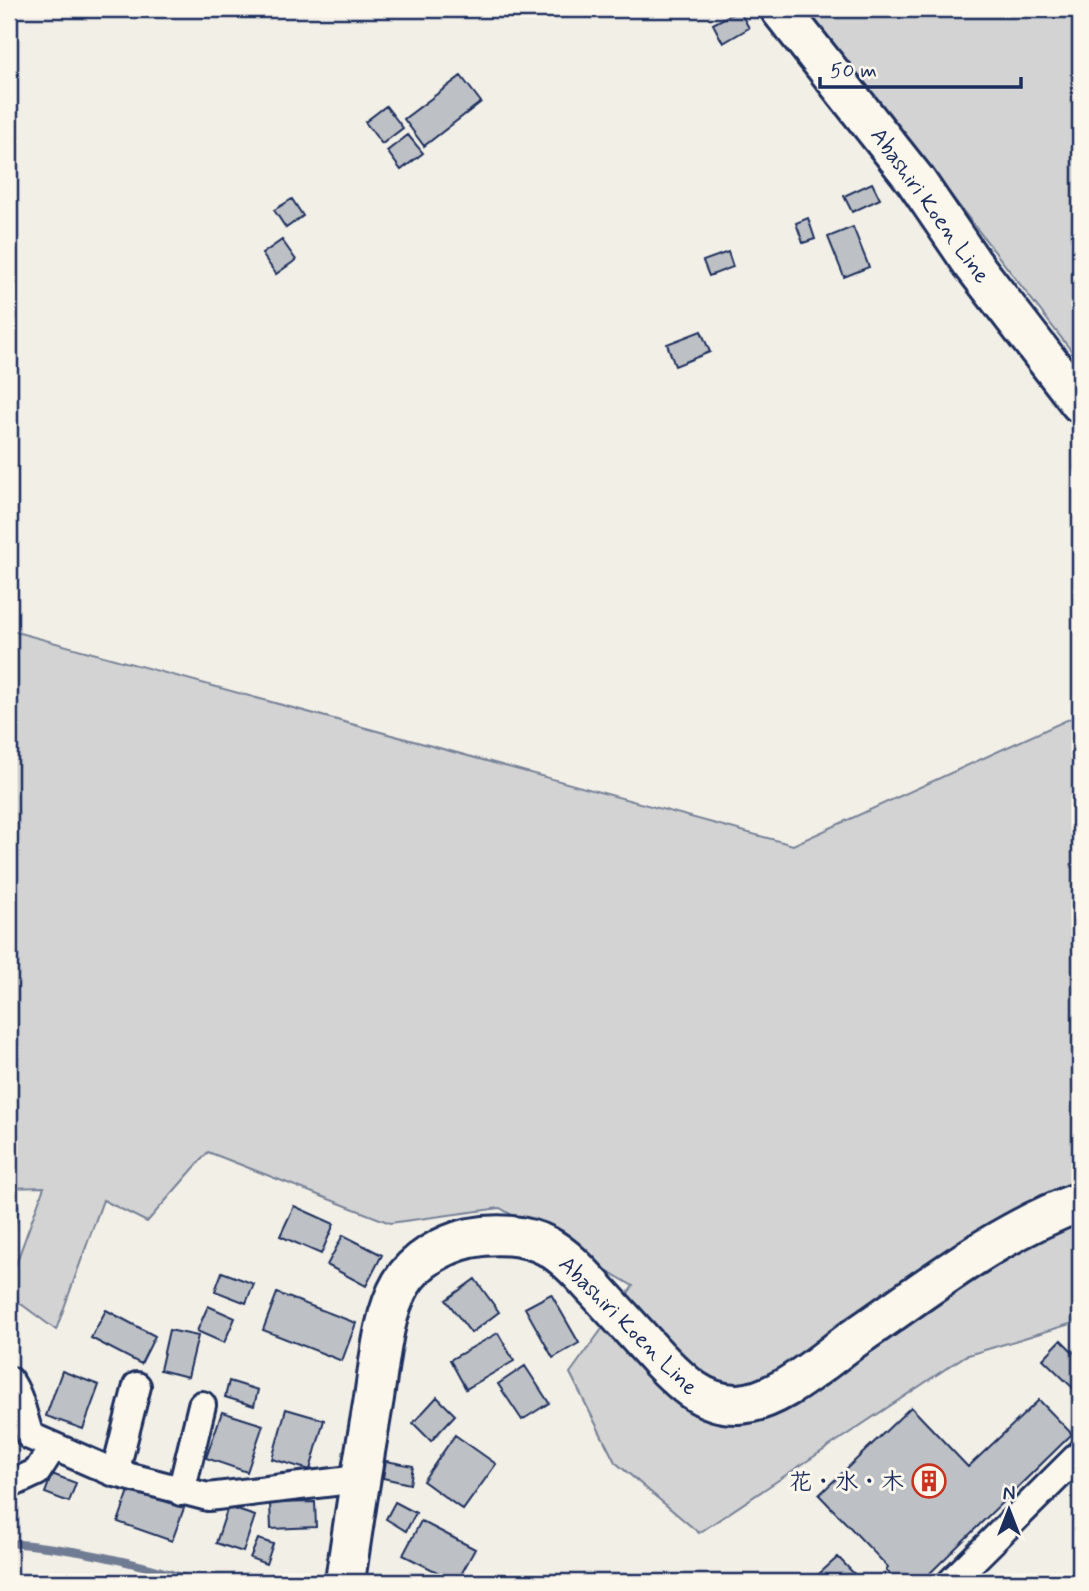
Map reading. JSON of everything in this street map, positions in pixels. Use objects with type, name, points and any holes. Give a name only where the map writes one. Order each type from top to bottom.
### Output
[{"type":"main road","name":"Abashiri Koen Line","points":[[780,9],[916,181],[972,263],[1080,403]]},
{"type":"main road","name":"Abashiri Koen Line","points":[[345,1582],[359,1479],[388,1320],[401,1283],[428,1256],[459,1240],[484,1235],[516,1236],[547,1246],[572,1265],[677,1378],[705,1399],[737,1404],[763,1400],[1007,1236],[1080,1202]]},
{"type":"street","points":[[9,1380],[18,1392],[30,1436],[115,1473],[181,1492],[208,1497],[359,1479]]},
{"type":"street","points":[[115,1473],[137,1385]]},
{"type":"street","points":[[181,1492],[202,1405]]},
{"type":"street","points":[[9,1485],[37,1472],[53,1447]]},
{"type":"street","points":[[951,1582],[1080,1454]]},
{"type":"shaded area","points":[[807,9],[1080,9],[1080,362]]},
{"type":"shaded area","points":[[9,626],[12,631],[793,845],[1080,714],[1080,1321],[965,1356],[699,1533],[615,1462],[570,1373],[633,1286],[500,1208],[390,1223],[208,1152],[147,1222],[103,1200],[56,1330],[9,1295],[9,1283],[44,1187],[9,1188]]},
{"type":"building","points":[[739,10],[749,28],[723,43],[713,24]]},
{"type":"building","points":[[461,76],[481,102],[424,146],[404,119]]},
{"type":"building","points":[[386,106],[403,128],[382,144],[365,122]]},
{"type":"building","points":[[408,135],[423,153],[401,170],[387,151]]},
{"type":"building","points":[[872,183],[880,199],[852,212],[844,196]]},
{"type":"building","points":[[292,199],[303,216],[286,228],[274,210]]},
{"type":"building","points":[[808,218],[815,239],[803,243],[796,223]]},
{"type":"building","points":[[853,227],[869,267],[844,277],[828,237]]},
{"type":"building","points":[[282,240],[296,260],[276,274],[262,254]]},
{"type":"building","points":[[728,252],[733,267],[709,276],[703,261]]},
{"type":"building","points":[[701,331],[710,352],[675,366],[667,344]]},
{"type":"building","points":[[9,1204],[18,1206],[13,1237],[9,1236]]},
{"type":"building","points":[[294,1206],[334,1224],[321,1254],[280,1236]]},
{"type":"building","points":[[343,1235],[382,1255],[366,1286],[327,1265]]},
{"type":"building","points":[[222,1272],[254,1284],[246,1303],[215,1291]]},
{"type":"building","points":[[475,1279],[499,1312],[471,1333],[446,1300]]},
{"type":"building","points":[[277,1293],[356,1323],[342,1361],[263,1330]]},
{"type":"building","points":[[551,1294],[579,1343],[553,1358],[525,1308]]},
{"type":"building","points":[[208,1306],[235,1318],[224,1343],[197,1331]]},
{"type":"building","points":[[106,1310],[155,1336],[141,1364],[91,1338]]},
{"type":"building","points":[[169,1330],[198,1336],[188,1377],[160,1370]]},
{"type":"building","points":[[498,1333],[514,1361],[466,1389],[450,1360]]},
{"type":"building","points":[[1061,1340],[1080,1359],[1078,1393],[1043,1359]]},
{"type":"building","points":[[525,1366],[549,1403],[522,1420],[498,1384]]},
{"type":"building","points":[[62,1371],[99,1385],[83,1429],[46,1416]]},
{"type":"building","points":[[229,1381],[258,1390],[254,1406],[225,1397]]},
{"type":"building","points":[[437,1397],[455,1415],[431,1441],[413,1423]]},
{"type":"building","name":"花・水・木","points":[[1039,1400],[1072,1434],[921,1582],[898,1582],[886,1570],[888,1567],[819,1495],[911,1407],[968,1467]]},
{"type":"building","points":[[286,1409],[324,1420],[310,1470],[272,1459]]},
{"type":"building","points":[[222,1412],[263,1425],[247,1472],[206,1458]]},
{"type":"building","points":[[455,1435],[496,1464],[463,1510],[423,1481]]},
{"type":"building","points":[[386,1461],[413,1466],[410,1484],[383,1478]]},
{"type":"building","points":[[52,1474],[76,1483],[69,1502],[45,1493]]},
{"type":"building","points":[[130,1488],[184,1508],[172,1541],[118,1522]]},
{"type":"building","points":[[315,1502],[316,1527],[271,1529],[270,1503]]},
{"type":"building","points":[[395,1502],[416,1513],[406,1531],[386,1519]]},
{"type":"building","points":[[228,1507],[255,1516],[243,1552],[216,1543]]},
{"type":"building","points":[[421,1521],[475,1549],[457,1582],[403,1555]]},
{"type":"building","points":[[258,1539],[273,1544],[266,1564],[250,1558]]},
{"type":"building","points":[[838,1557],[862,1582],[810,1582]]},
{"type":"waterway","points":[[9,1543],[104,1557],[197,1582]]},
{"type":"place","name":"花・水・木","points":[[929,1481]]}]
